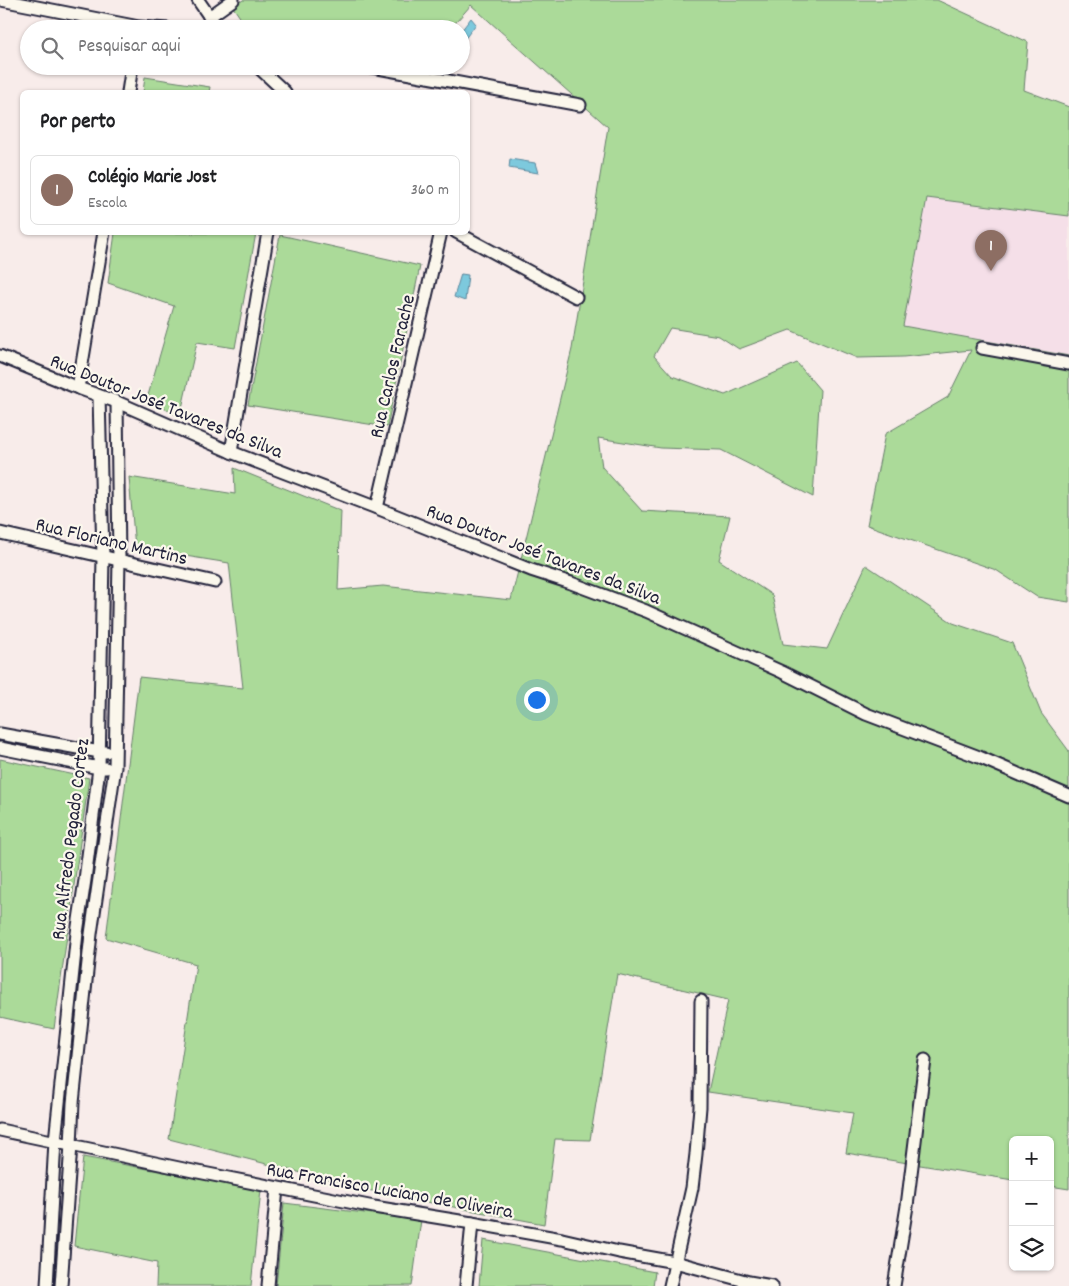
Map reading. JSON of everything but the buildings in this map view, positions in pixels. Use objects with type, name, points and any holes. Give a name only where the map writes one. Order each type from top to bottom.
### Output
[{"type":"street","points":[[1,0],[100,20]]},
{"type":"street","points":[[198,0],[212,20]]},
{"type":"street","points":[[210,17],[233,0]]},
{"type":"street","points":[[128,90],[131,75]]},
{"type":"street","points":[[267,75],[283,90]]},
{"type":"street","points":[[415,75],[580,106]]},
{"type":"street","points":[[78,388],[104,235]]},
{"type":"street","points":[[231,452],[267,235]]},
{"type":"street","name":"Rua Carlos Farache","points":[[377,508],[440,235]]},
{"type":"street","points":[[462,235],[576,297]]},
{"type":"street","points":[[982,348],[1069,364]]},
{"type":"street","name":"Rua Doutor José Tavares da Silva","points":[[0,356],[117,402],[231,452],[377,508],[530,570],[646,611],[782,672],[866,714],[979,758],[1069,796]]},
{"type":"street","name":"Rua Alfredo Pegado Cortez","points":[[47,1286],[55,1141],[77,933],[86,880],[100,752],[97,608],[103,557],[99,396]]},
{"type":"street","name":"Rua Alfredo Pegado Cortez","points":[[61,1286],[73,1103],[91,934],[115,767],[119,560],[117,402]]},
{"type":"street","name":"Rua Floriano Martins","points":[[0,533],[215,582]]},
{"type":"street","points":[[0,734],[100,752],[115,752]]},
{"type":"street","points":[[0,748],[99,768],[115,767]]},
{"type":"street","points":[[77,933],[91,934]]},
{"type":"street","points":[[670,1286],[692,1188],[696,1154],[700,1107],[701,1001]]},
{"type":"street","points":[[894,1286],[925,1060]]},
{"type":"street","name":"Rua Francisco Luciano de Oliveira","points":[[0,1130],[374,1208],[562,1239],[675,1262],[749,1282],[772,1286]]},
{"type":"street","points":[[268,1286],[277,1188]]},
{"type":"street","points":[[466,1286],[472,1223]]},
{"type":"shaded area","points":[[927,198],[1069,216],[1069,356],[903,326]]},
{"type":"green space","points":[[243,0],[937,0],[1028,42],[1024,90],[1069,107],[1069,216],[927,198],[903,326],[1069,356],[1069,602],[1037,597],[996,570],[867,525],[885,434],[948,397],[971,350],[903,357],[857,358],[790,330],[739,349],[719,336],[670,328],[654,356],[672,376],[725,395],[797,363],[820,390],[813,497],[721,450],[661,448],[598,438],[602,467],[642,511],[730,516],[719,560],[772,595],[783,644],[827,649],[866,565],[953,623],[1012,643],[1041,713],[1069,751],[1069,1189],[1054,1187],[1054,1136],[1009,1136],[1009,1179],[846,1153],[853,1113],[708,1092],[728,1000],[617,974],[590,1140],[555,1139],[544,1224],[384,1194],[169,1139],[196,964],[106,938],[139,677],[243,688],[229,563],[135,548],[129,477],[235,494],[234,468],[341,511],[338,590],[383,586],[511,600],[572,349],[608,127],[471,5],[458,20],[242,20],[233,7]]},
{"type":"green space","points":[[145,77],[210,87],[209,90],[143,90]]},
{"type":"green space","points":[[115,235],[256,235],[235,348],[197,342],[180,417],[147,399],[174,306],[108,283]]},
{"type":"green space","points":[[280,235],[420,266],[387,427],[248,405]]},
{"type":"green space","points":[[0,759],[89,778],[54,1029],[0,1017]]},
{"type":"green space","points":[[83,1157],[261,1190],[251,1286],[156,1286],[157,1263],[74,1246]]},
{"type":"green space","points":[[284,1203],[421,1220],[412,1286],[276,1286]]},
{"type":"green space","points":[[483,1240],[655,1272],[653,1286],[479,1286]]},
{"type":"water","points":[[471,18],[476,24],[470,32],[470,20]]},
{"type":"water","points":[[510,159],[535,163],[538,173],[509,168]]},
{"type":"water","points":[[461,274],[468,275],[465,301],[454,297]]},
{"type":"place","name":"Colégio Marie Jost","points":[[991,271]]}]
